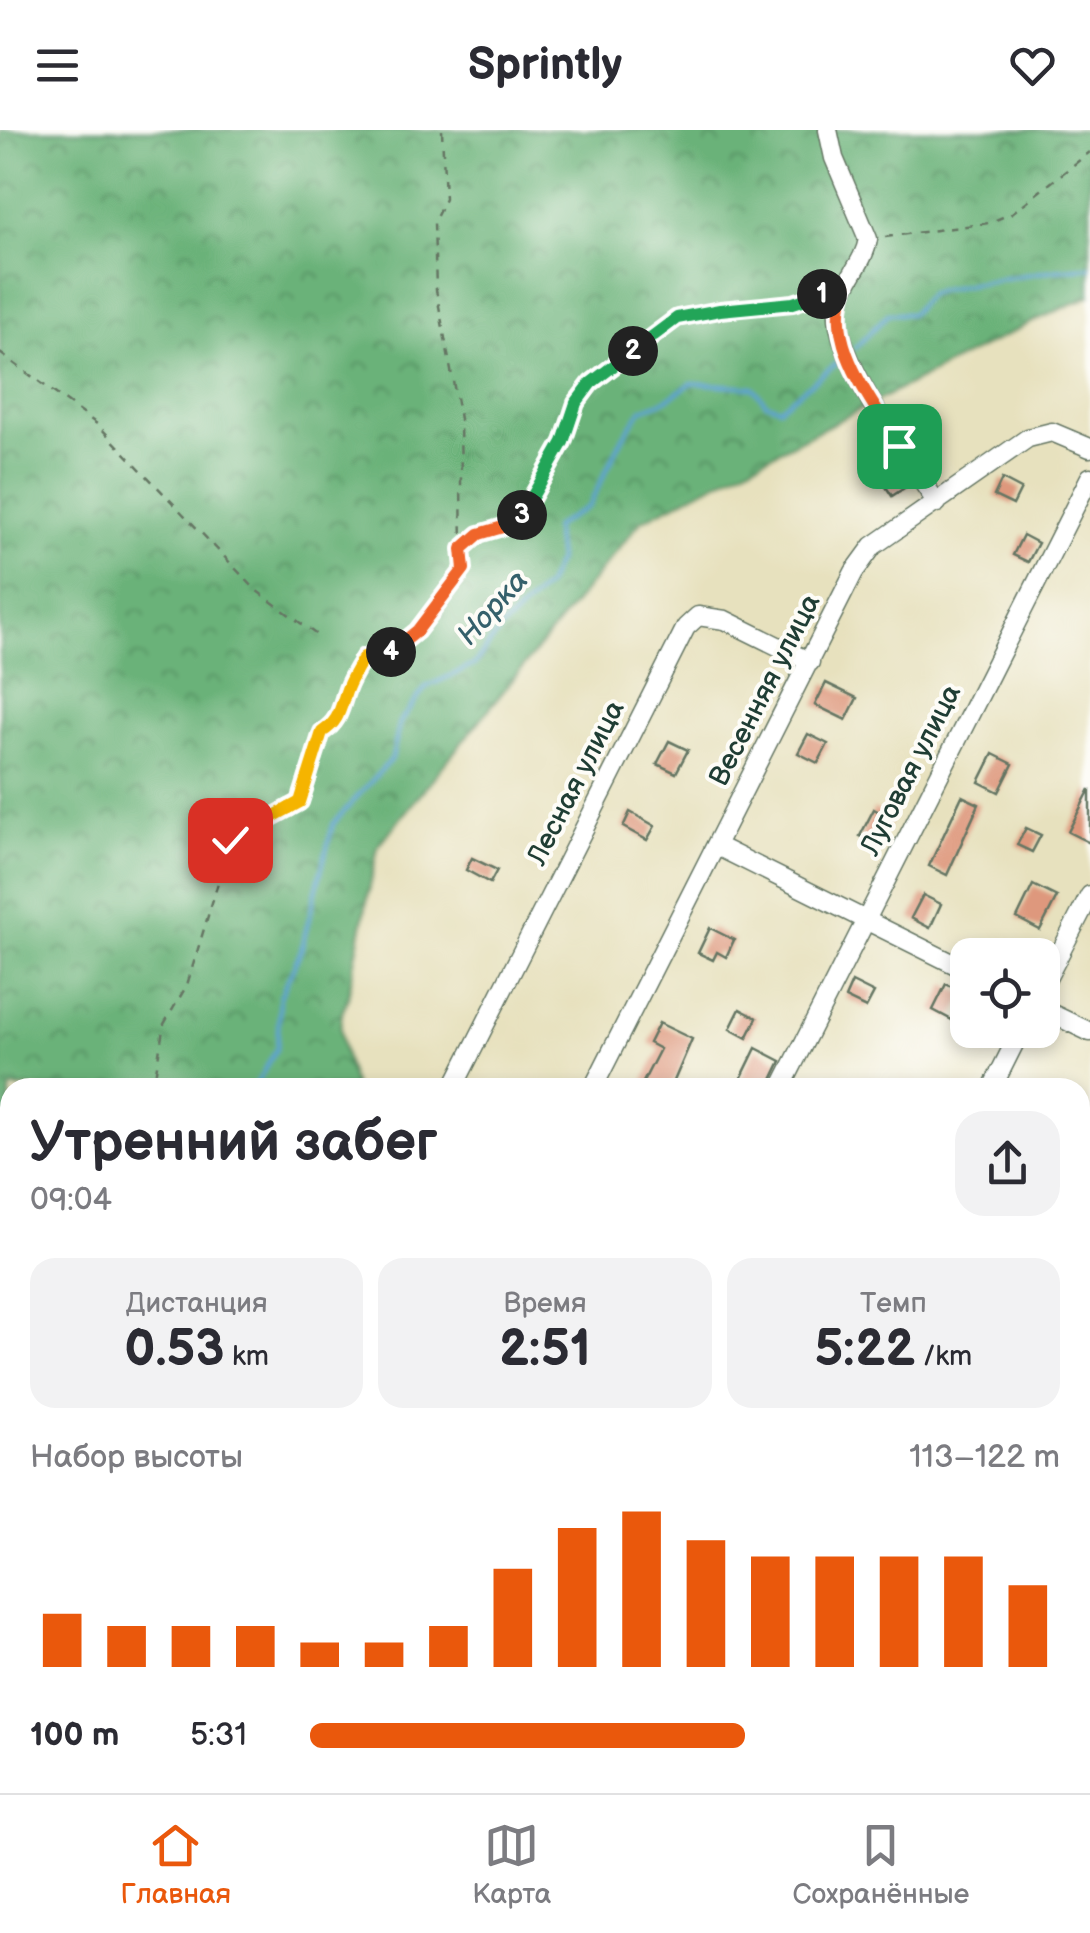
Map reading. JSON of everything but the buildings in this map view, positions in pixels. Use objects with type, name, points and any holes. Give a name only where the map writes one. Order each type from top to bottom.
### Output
[{"type":"street","points":[[828,130],[834,158],[868,239],[866,253],[838,304],[843,345],[899,446],[937,504]]},
{"type":"street","name":"Весенняя улица","points":[[599,1078],[854,572],[874,546],[1028,438],[1052,432],[1090,448]]},
{"type":"street","name":"Луговая улица","points":[[786,1078],[1090,477]]},
{"type":"street","name":"Лесная улица","points":[[457,1078],[686,627],[698,616],[725,620],[810,662]]},
{"type":"street","points":[[717,846],[950,962]]},
{"type":"street","points":[[1060,954],[1090,896]]},
{"type":"street","points":[[1060,1018],[1090,1032]]},
{"type":"street","points":[[997,1078],[1012,1048]]},
{"type":"path","points":[[156,1078],[164,1024],[187,985],[230,840],[300,802],[322,732],[333,725],[344,708],[347,690],[364,657],[395,651],[417,631],[464,569],[460,419],[436,290],[434,222],[446,199],[442,130]]},
{"type":"path","points":[[868,239],[989,224],[1012,213],[1090,152]]},
{"type":"path","points":[[462,549],[479,534],[513,524],[527,511],[563,442],[576,403],[591,383],[677,318],[793,303],[846,286]]},
{"type":"path","points":[[0,353],[97,424],[258,592],[321,638]]},
{"type":"green space","points":[[0,130],[1090,130],[1090,296],[641,521],[378,846],[341,1021],[342,1044],[351,1078],[0,1078]]},
{"type":"waterway","name":"Норка","points":[[855,348],[888,314],[911,314],[928,294],[942,289],[1090,267]]},
{"type":"waterway","name":"Норка","points":[[260,1078],[277,1048],[280,997],[301,950],[333,824],[392,758],[400,722],[426,687],[474,665],[500,630],[546,586],[558,560],[554,527],[589,506],[623,437],[642,409],[666,400],[692,383],[753,387],[766,403],[779,408],[841,360]]},
{"type":"route","points":[[230,840],[300,802],[322,732],[333,725],[344,708],[347,690],[364,657],[395,651],[417,631],[464,569],[462,549],[479,534],[513,524],[527,511],[563,442],[576,403],[591,383],[677,318],[793,303],[846,286],[838,304],[843,345],[899,446]]}]
